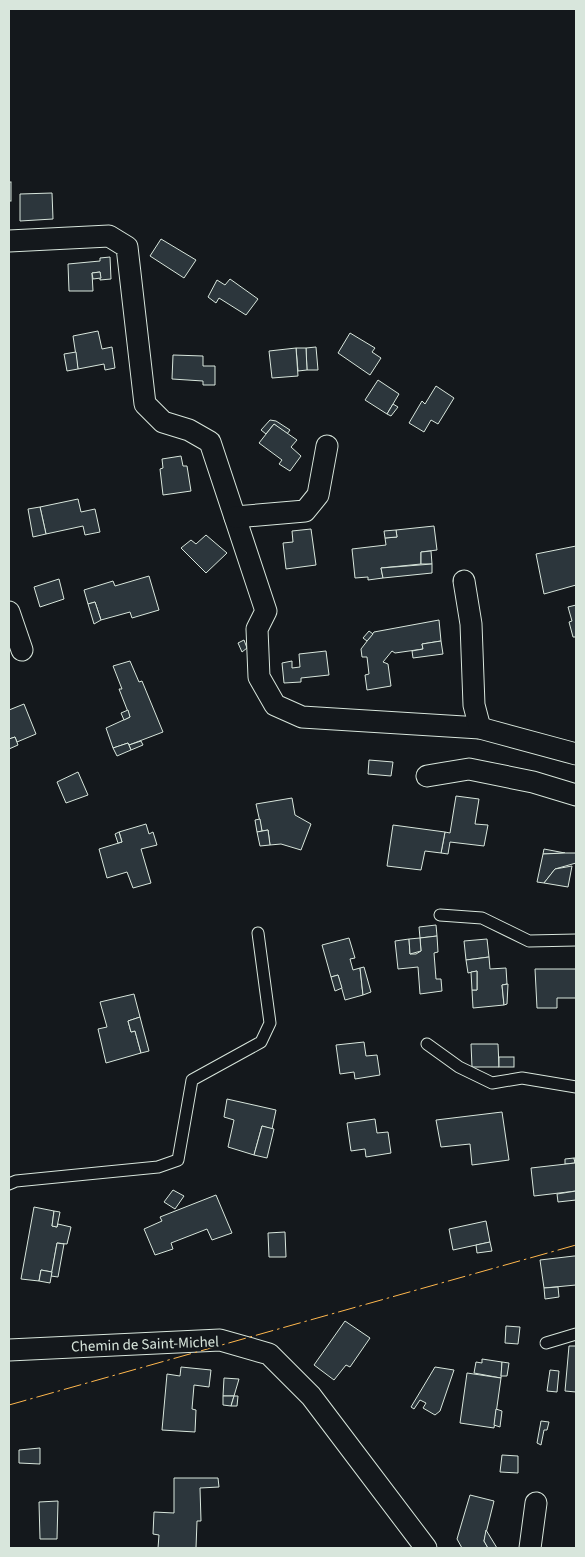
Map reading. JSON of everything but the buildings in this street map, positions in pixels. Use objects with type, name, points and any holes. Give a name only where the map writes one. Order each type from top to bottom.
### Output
[{"type":"street","points":[[9,241],[109,236],[127,247],[145,404],[163,422],[189,430],[210,442],[266,611],[257,629],[259,677],[275,705],[302,716],[480,728],[576,754]]},
{"type":"street","points":[[235,517],[305,511],[318,495],[327,446]]},
{"type":"street","points":[[464,581],[471,624],[474,705],[480,728]]},
{"type":"street","points":[[9,612],[22,650]]},
{"type":"street","points":[[428,776],[469,768],[533,782],[576,795]]},
{"type":"street","name":"Chemin de Saint-Michel","points":[[9,1350],[220,1340],[269,1354],[311,1396],[426,1548]]},
{"type":"street","points":[[530,1548],[536,1503]]},
{"type":"lane","points":[[440,916],[482,918],[529,941],[576,940]]},
{"type":"lane","points":[[9,1184],[16,1181],[158,1167],[178,1160],[192,1080],[261,1042],[270,1023],[258,933]]},
{"type":"lane","points":[[427,1044],[459,1067],[492,1083],[522,1078],[576,1087]]},
{"type":"lane","points":[[546,1342],[576,1334]]},
{"type":"power","points":[[9,1405],[576,1245]]}]
